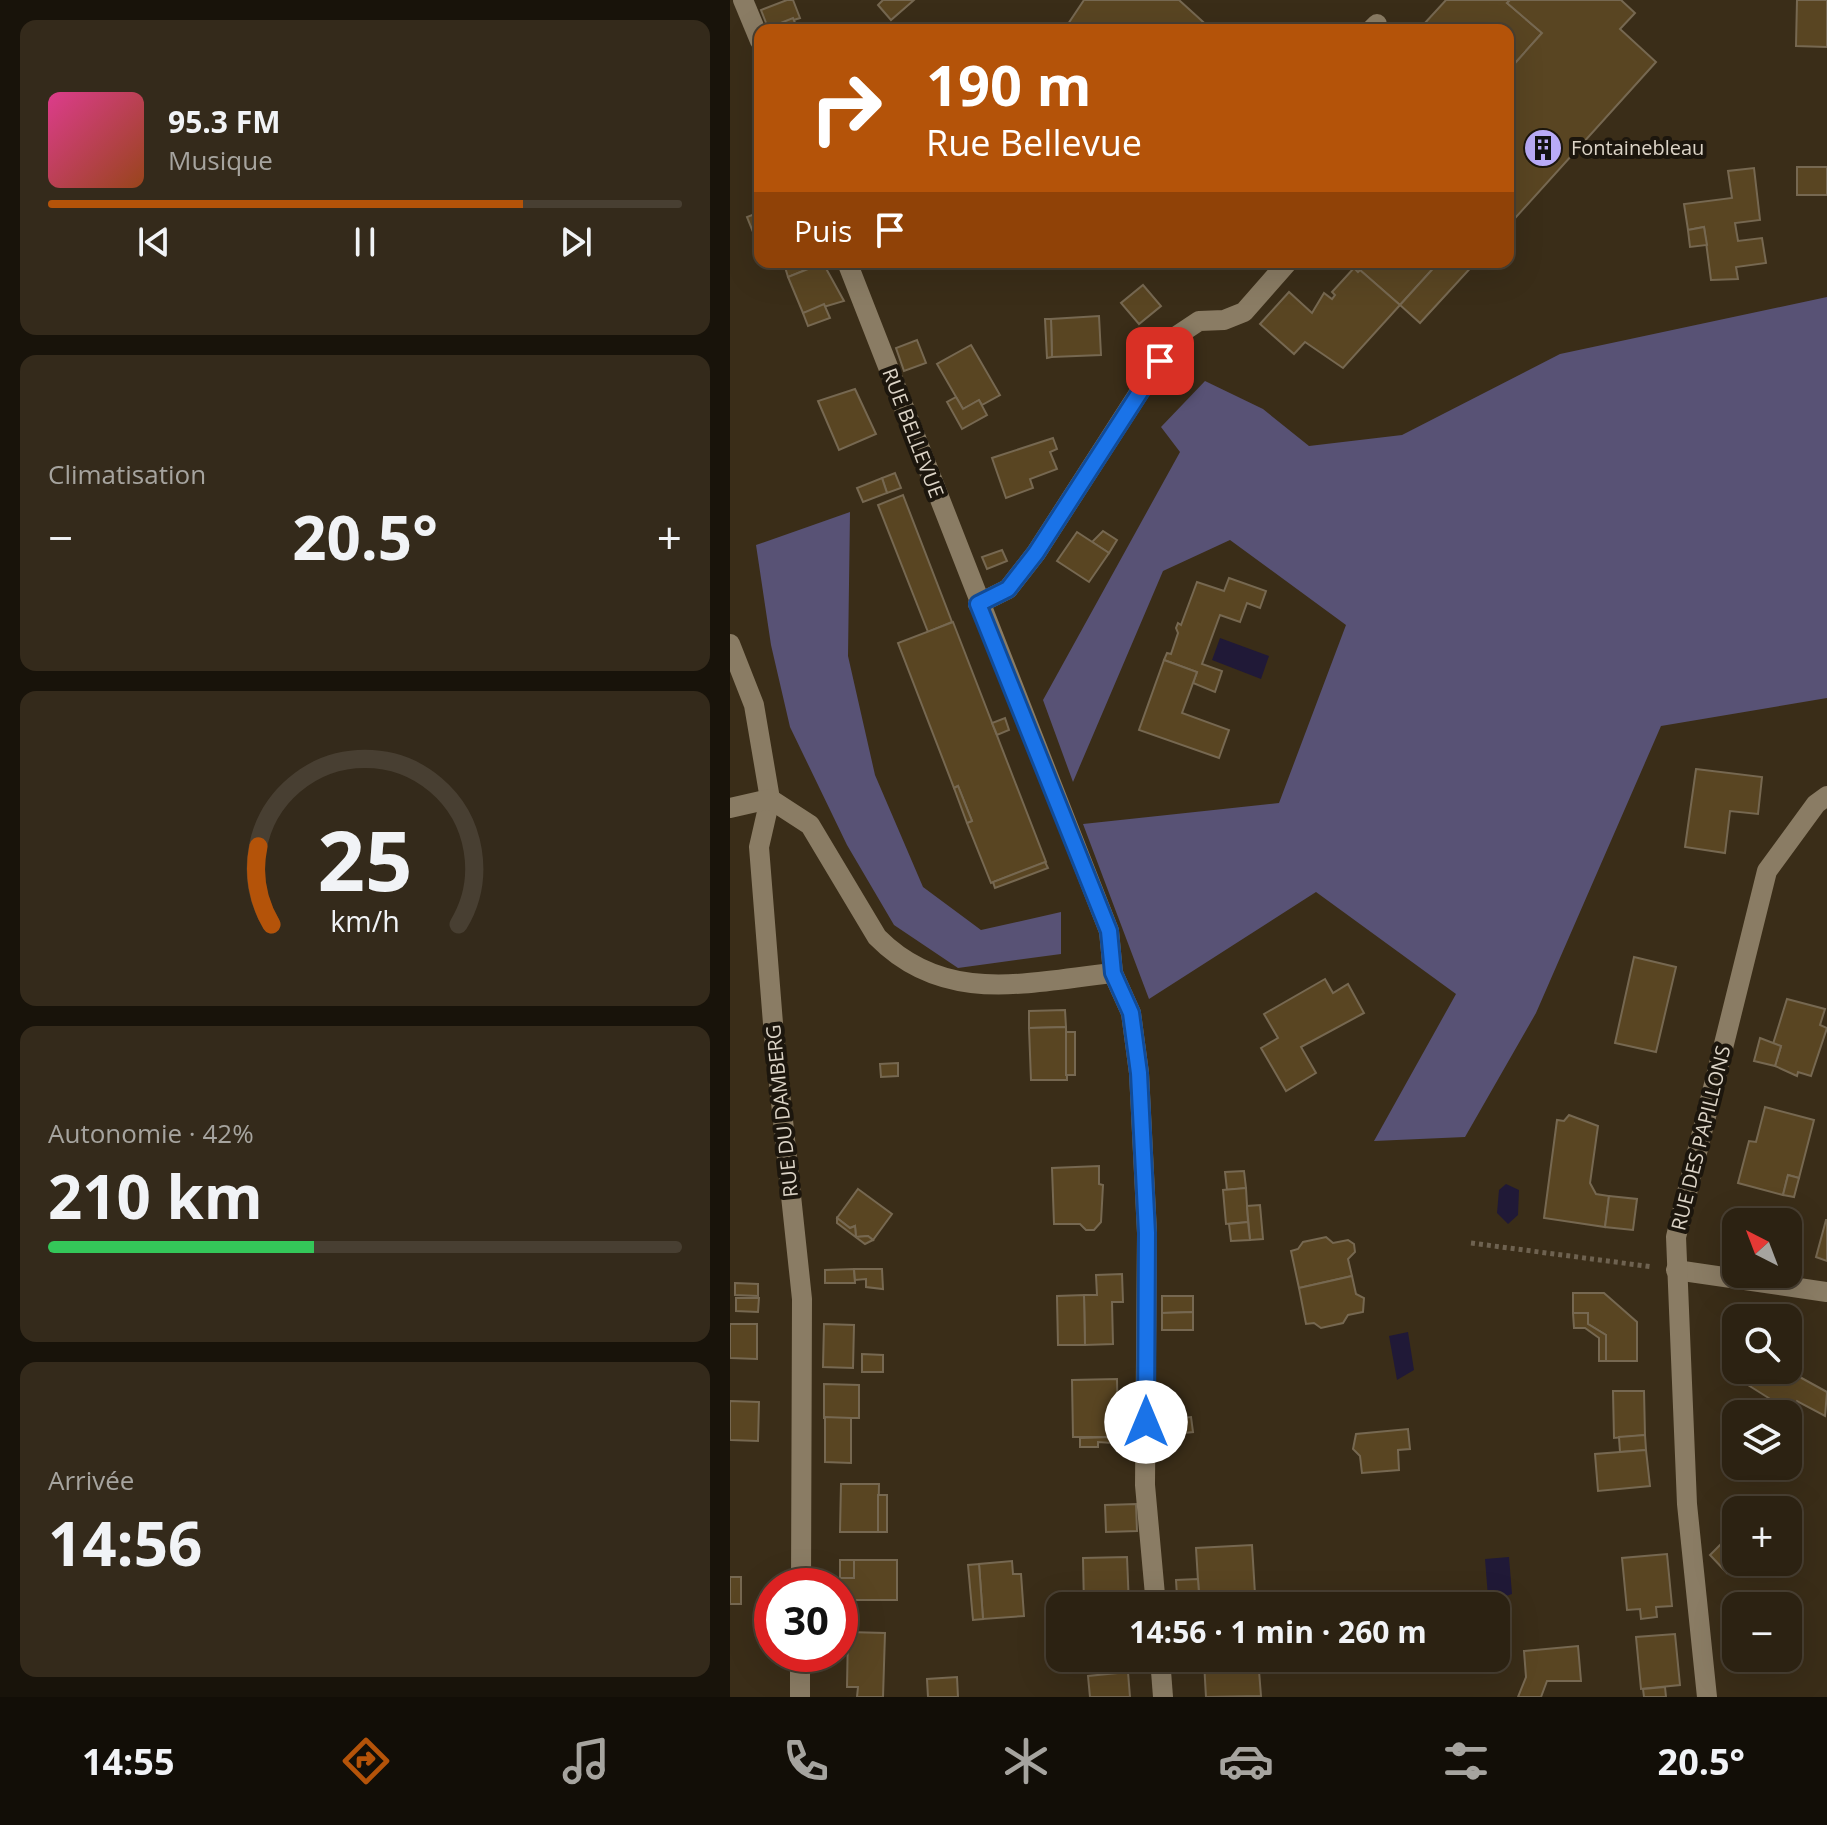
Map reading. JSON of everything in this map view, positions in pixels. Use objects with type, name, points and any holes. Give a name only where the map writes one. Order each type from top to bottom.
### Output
[{"type":"street","points":[[743,0],[754,27]]},
{"type":"street","name":"RUE BELLEVUE","points":[[849,268],[978,604],[1109,931],[1113,973],[1131,1013],[1139,1073],[1147,1233],[1145,1485],[1155,1592]]},
{"type":"street","points":[[978,604],[1008,589],[1036,553],[1175,337],[1199,321],[1224,320],[1244,312],[1283,268]]},
{"type":"street","name":"RUE DU DAMBERG","points":[[730,644],[754,705],[770,799],[759,847],[774,1036],[802,1299],[801,1568]]},
{"type":"street","name":"RUE DES PAPILLONS","points":[[1707,1697],[1687,1504],[1676,1237],[1767,871],[1816,804],[1827,796]]},
{"type":"street","points":[[730,808],[770,799],[810,825],[877,937],[892,952],[934,977],[989,985],[1113,973]]},
{"type":"street","points":[[1676,1270],[1827,1292]]},
{"type":"street","points":[[800,1672],[800,1697]]},
{"type":"street","points":[[1161,1672],[1163,1697]]},
{"type":"path","points":[[1471,1243],[1676,1270]]},
{"type":"shaded area","points":[[1827,297],[1827,698],[1661,726],[1536,1013],[1465,1137],[1374,1141],[1456,994],[1316,892],[1149,999],[1083,824],[1279,803],[1346,625],[1230,540],[1163,571],[1073,782],[1043,700],[1180,452],[1161,427],[1205,381],[1263,409],[1309,446],[1402,435],[1560,354]]},
{"type":"shaded area","points":[[850,512],[848,656],[875,775],[923,887],[981,930],[1061,912],[1061,954],[958,968],[894,925],[847,845],[790,727],[771,645],[756,545]]},
{"type":"shaded area","points":[[1220,638],[1269,656],[1261,679],[1212,660]]},
{"type":"shaded area","points":[[1506,1184],[1519,1190],[1518,1215],[1508,1224],[1497,1213],[1499,1190]]},
{"type":"shaded area","points":[[1408,1332],[1414,1370],[1397,1380],[1389,1336]]},
{"type":"shaded area","points":[[1509,1557],[1512,1594],[1488,1592],[1485,1559]]},
{"type":"building","points":[[793,0],[800,18],[781,24],[766,24],[761,10]]},
{"type":"building","points":[[883,0],[914,0],[891,20],[878,5]]},
{"type":"building","points":[[1084,0],[1179,0],[1205,24],[1068,24]]},
{"type":"building","points":[[1446,0],[1510,0],[1507,3],[1542,33],[1514,64],[1514,24],[1424,24]]},
{"type":"building","name":"Fontainebleau","points":[[1510,0],[1621,0],[1635,13],[1620,29],[1656,62],[1514,219],[1514,64],[1542,33],[1507,3]]},
{"type":"building","points":[[1797,0],[1827,0],[1827,47],[1796,46]]},
{"type":"building","points":[[793,18],[796,24],[778,24]]},
{"type":"building","points":[[1797,167],[1827,167],[1827,195],[1797,195]]},
{"type":"building","points":[[1754,168],[1760,220],[1735,223],[1738,241],[1762,238],[1766,263],[1736,267],[1738,279],[1711,280],[1704,227],[1688,230],[1684,204],[1732,198],[1728,171]]},
{"type":"building","points":[[754,214],[754,234],[747,217]]},
{"type":"building","points":[[1704,227],[1707,245],[1690,247],[1688,230]]},
{"type":"building","points":[[785,268],[810,268],[788,277]]},
{"type":"building","points":[[810,268],[826,268],[844,301],[803,313],[788,277]]},
{"type":"building","points":[[1354,268],[1400,305],[1343,368],[1305,342],[1294,354],[1260,324],[1289,292],[1312,313],[1324,293],[1332,299],[1335,295],[1332,292]]},
{"type":"building","points":[[1362,268],[1434,268],[1400,305],[1360,270]]},
{"type":"building","points":[[1434,268],[1470,268],[1420,323],[1400,305]]},
{"type":"building","points":[[1143,285],[1161,306],[1139,324],[1121,303]]},
{"type":"building","points":[[824,304],[830,318],[808,326],[803,313]]},
{"type":"building","points":[[1099,316],[1101,355],[1052,357],[1051,319]]},
{"type":"building","points":[[1045,319],[1051,319],[1052,357],[1047,358]]},
{"type":"building","points":[[917,340],[926,363],[904,371],[896,348]]},
{"type":"building","points":[[971,345],[1000,395],[982,405],[979,400],[963,409],[937,364]]},
{"type":"building","points":[[855,389],[876,434],[839,450],[818,401]]},
{"type":"building","points":[[956,397],[963,409],[979,400],[987,415],[962,429],[947,402]]},
{"type":"building","points":[[1053,438],[1057,449],[1050,452],[1057,469],[1030,479],[1033,488],[1006,498],[992,458]]},
{"type":"building","points":[[895,473],[901,488],[887,493],[882,478]]},
{"type":"building","points":[[882,478],[887,493],[863,502],[857,488]]},
{"type":"building","points":[[903,495],[952,622],[928,632],[878,505]]},
{"type":"building","points":[[1103,531],[1117,540],[1109,553],[1092,542]]},
{"type":"building","points":[[1077,532],[1109,553],[1089,582],[1057,561]]},
{"type":"building","points":[[1002,550],[1007,561],[987,569],[982,557]]},
{"type":"building","points":[[1229,578],[1266,591],[1260,608],[1247,603],[1240,622],[1220,615],[1202,664],[1222,671],[1215,692],[1193,683],[1197,672],[1164,660],[1167,653],[1171,654],[1178,633],[1176,628],[1178,623],[1181,625],[1197,582],[1224,591]]},
{"type":"building","points":[[953,622],[1046,862],[991,883],[967,823],[972,821],[958,786],[954,788],[898,643]]},
{"type":"building","points":[[1164,660],[1197,672],[1182,713],[1229,730],[1219,758],[1139,730]]},
{"type":"building","points":[[1005,718],[1009,730],[997,735],[992,723]]},
{"type":"building","points":[[1696,769],[1762,777],[1758,814],[1730,811],[1725,853],[1685,847]]},
{"type":"building","points":[[958,786],[972,821],[967,823],[954,788]]},
{"type":"building","points":[[1045,862],[1048,868],[995,888],[993,882]]},
{"type":"building","points":[[1634,957],[1676,967],[1656,1052],[1615,1043]]},
{"type":"building","points":[[1325,979],[1333,993],[1348,984],[1364,1013],[1301,1047],[1316,1073],[1286,1091],[1261,1048],[1278,1038],[1264,1014]]},
{"type":"building","points":[[1787,999],[1825,1009],[1820,1025],[1827,1028],[1811,1076],[1798,1072],[1797,1076],[1775,1066],[1781,1046],[1773,1044]]},
{"type":"building","points":[[1065,1010],[1066,1027],[1029,1028],[1029,1011]]},
{"type":"building","points":[[1066,1027],[1067,1080],[1031,1080],[1029,1028]]},
{"type":"building","points":[[1066,1032],[1075,1032],[1075,1075],[1066,1075]]},
{"type":"building","points":[[1760,1038],[1781,1046],[1775,1066],[1754,1061]]},
{"type":"building","points":[[898,1063],[898,1076],[881,1077],[880,1064]]},
{"type":"building","points":[[1765,1107],[1814,1120],[1799,1178],[1788,1175],[1783,1195],[1738,1183],[1749,1141],[1756,1142]]},
{"type":"building","points":[[1569,1115],[1598,1126],[1590,1183],[1596,1194],[1609,1196],[1605,1227],[1544,1218],[1557,1120],[1564,1121]]},
{"type":"building","points":[[1099,1166],[1099,1184],[1103,1185],[1101,1222],[1094,1230],[1086,1230],[1080,1224],[1054,1224],[1052,1168]]},
{"type":"building","points":[[1244,1171],[1246,1188],[1227,1190],[1225,1172]]},
{"type":"building","points":[[1788,1175],[1799,1178],[1794,1197],[1783,1195]]},
{"type":"building","points":[[1246,1188],[1248,1222],[1226,1224],[1223,1190]]},
{"type":"building","points":[[858,1189],[892,1214],[873,1240],[868,1236],[856,1237],[855,1226],[850,1228],[837,1218]]},
{"type":"building","points":[[1609,1196],[1637,1199],[1633,1230],[1605,1227]]},
{"type":"building","points":[[1260,1205],[1263,1239],[1250,1240],[1247,1206]]},
{"type":"building","points":[[837,1218],[850,1228],[855,1226],[856,1237],[868,1236],[873,1240],[865,1244],[837,1223]]},
{"type":"building","points":[[1827,1220],[1827,1261],[1816,1257]]},
{"type":"building","points":[[1248,1222],[1250,1240],[1231,1241],[1229,1224]]},
{"type":"building","points":[[1326,1237],[1333,1243],[1348,1240],[1354,1244],[1355,1252],[1348,1259],[1352,1276],[1299,1288],[1291,1251],[1298,1249],[1303,1242]]},
{"type":"building","points":[[854,1269],[855,1283],[825,1283],[825,1270]]},
{"type":"building","points":[[854,1269],[882,1269],[883,1289],[866,1287],[866,1279],[855,1280]]},
{"type":"building","points":[[1122,1274],[1123,1302],[1112,1302],[1113,1344],[1085,1345],[1084,1295],[1097,1295],[1096,1275]]},
{"type":"building","points":[[1352,1276],[1356,1294],[1364,1298],[1363,1312],[1348,1315],[1343,1323],[1321,1328],[1314,1323],[1306,1324],[1299,1288]]},
{"type":"building","points":[[735,1283],[758,1284],[758,1296],[735,1295]]},
{"type":"building","points":[[1573,1293],[1604,1293],[1637,1322],[1637,1361],[1606,1361],[1606,1335],[1588,1324],[1588,1313],[1573,1313]]},
{"type":"building","points":[[1084,1295],[1085,1345],[1058,1345],[1057,1296]]},
{"type":"building","points":[[1162,1296],[1193,1296],[1193,1312],[1162,1313]]},
{"type":"building","points":[[736,1298],[759,1298],[758,1312],[736,1311]]},
{"type":"building","points":[[1193,1312],[1193,1330],[1162,1330],[1162,1313]]},
{"type":"building","points":[[1573,1313],[1588,1313],[1588,1324],[1606,1335],[1606,1361],[1599,1361],[1599,1338],[1585,1328],[1574,1328]]},
{"type":"building","points":[[730,1324],[757,1324],[757,1359],[730,1358]]},
{"type":"building","points":[[824,1324],[854,1325],[853,1368],[823,1367]]},
{"type":"building","points":[[862,1354],[883,1355],[883,1372],[862,1372]]},
{"type":"building","points":[[1802,1378],[1827,1392],[1825,1416],[1802,1404],[1802,1400],[1772,1400],[1748,1385],[1802,1384]]},
{"type":"building","points":[[1117,1379],[1118,1437],[1073,1437],[1072,1380]]},
{"type":"building","points":[[824,1384],[859,1385],[859,1418],[824,1418]]},
{"type":"building","points":[[1613,1391],[1644,1391],[1645,1435],[1614,1438]]},
{"type":"building","points":[[730,1401],[759,1402],[758,1441],[730,1440]]},
{"type":"building","points":[[825,1417],[851,1418],[851,1463],[825,1462]]},
{"type":"building","points":[[1191,1417],[1193,1432],[1166,1435],[1165,1420]]},
{"type":"building","points":[[1408,1429],[1410,1449],[1398,1450],[1399,1470],[1362,1473],[1360,1456],[1353,1449],[1356,1434]]},
{"type":"building","points":[[1645,1435],[1646,1450],[1620,1452],[1619,1437]]},
{"type":"building","points":[[1112,1437],[1112,1443],[1098,1442],[1098,1447],[1080,1447],[1080,1438]]},
{"type":"building","points":[[1646,1450],[1650,1486],[1598,1491],[1595,1454]]},
{"type":"building","points":[[841,1484],[879,1484],[878,1532],[840,1532]]},
{"type":"building","points":[[878,1495],[887,1495],[887,1532],[878,1532]]},
{"type":"building","points":[[1136,1504],[1137,1531],[1106,1532],[1105,1505]]},
{"type":"building","points":[[1721,1544],[1722,1568],[1710,1555]]},
{"type":"building","points":[[1252,1545],[1255,1592],[1199,1592],[1196,1548]]},
{"type":"building","points":[[1667,1554],[1672,1606],[1656,1607],[1657,1617],[1641,1619],[1640,1609],[1627,1610],[1622,1558]]},
{"type":"building","points":[[1127,1557],[1128,1592],[1084,1592],[1083,1558]]},
{"type":"building","points":[[840,1560],[854,1560],[854,1568],[840,1568]]},
{"type":"building","points":[[854,1560],[897,1560],[897,1600],[858,1600],[858,1568],[854,1568]]},
{"type":"building","points":[[1012,1561],[1013,1574],[1021,1574],[1024,1616],[983,1619],[979,1564]]},
{"type":"building","points":[[979,1564],[983,1619],[973,1620],[968,1565]]},
{"type":"building","points":[[730,1577],[741,1577],[741,1604],[730,1604]]},
{"type":"building","points":[[1198,1579],[1199,1592],[1177,1592],[1176,1580]]},
{"type":"building","points":[[858,1632],[885,1633],[883,1697],[857,1697],[858,1687],[847,1687],[847,1672],[858,1672]]},
{"type":"building","points":[[1675,1634],[1680,1685],[1641,1689],[1636,1637]]},
{"type":"building","points":[[1578,1646],[1581,1681],[1547,1681],[1541,1697],[1518,1697],[1526,1677],[1524,1651]]},
{"type":"building","points":[[1098,1672],[1131,1672],[1098,1675]]},
{"type":"building","points":[[1128,1672],[1130,1697],[1090,1697],[1088,1676]]},
{"type":"building","points":[[1205,1672],[1259,1672],[1261,1696],[1206,1697]]},
{"type":"building","points":[[957,1677],[958,1697],[928,1697],[927,1679]]},
{"type":"building","points":[[1665,1687],[1666,1697],[1644,1697],[1643,1689]]},
{"type":"place","name":"Fontainebleau","points":[[1543,148]]},
{"type":"route","points":[[1146,1422],[1147,1233],[1139,1073],[1131,1013],[1113,973],[1109,931],[978,604],[1008,589],[1036,553],[1160,361]]}]
